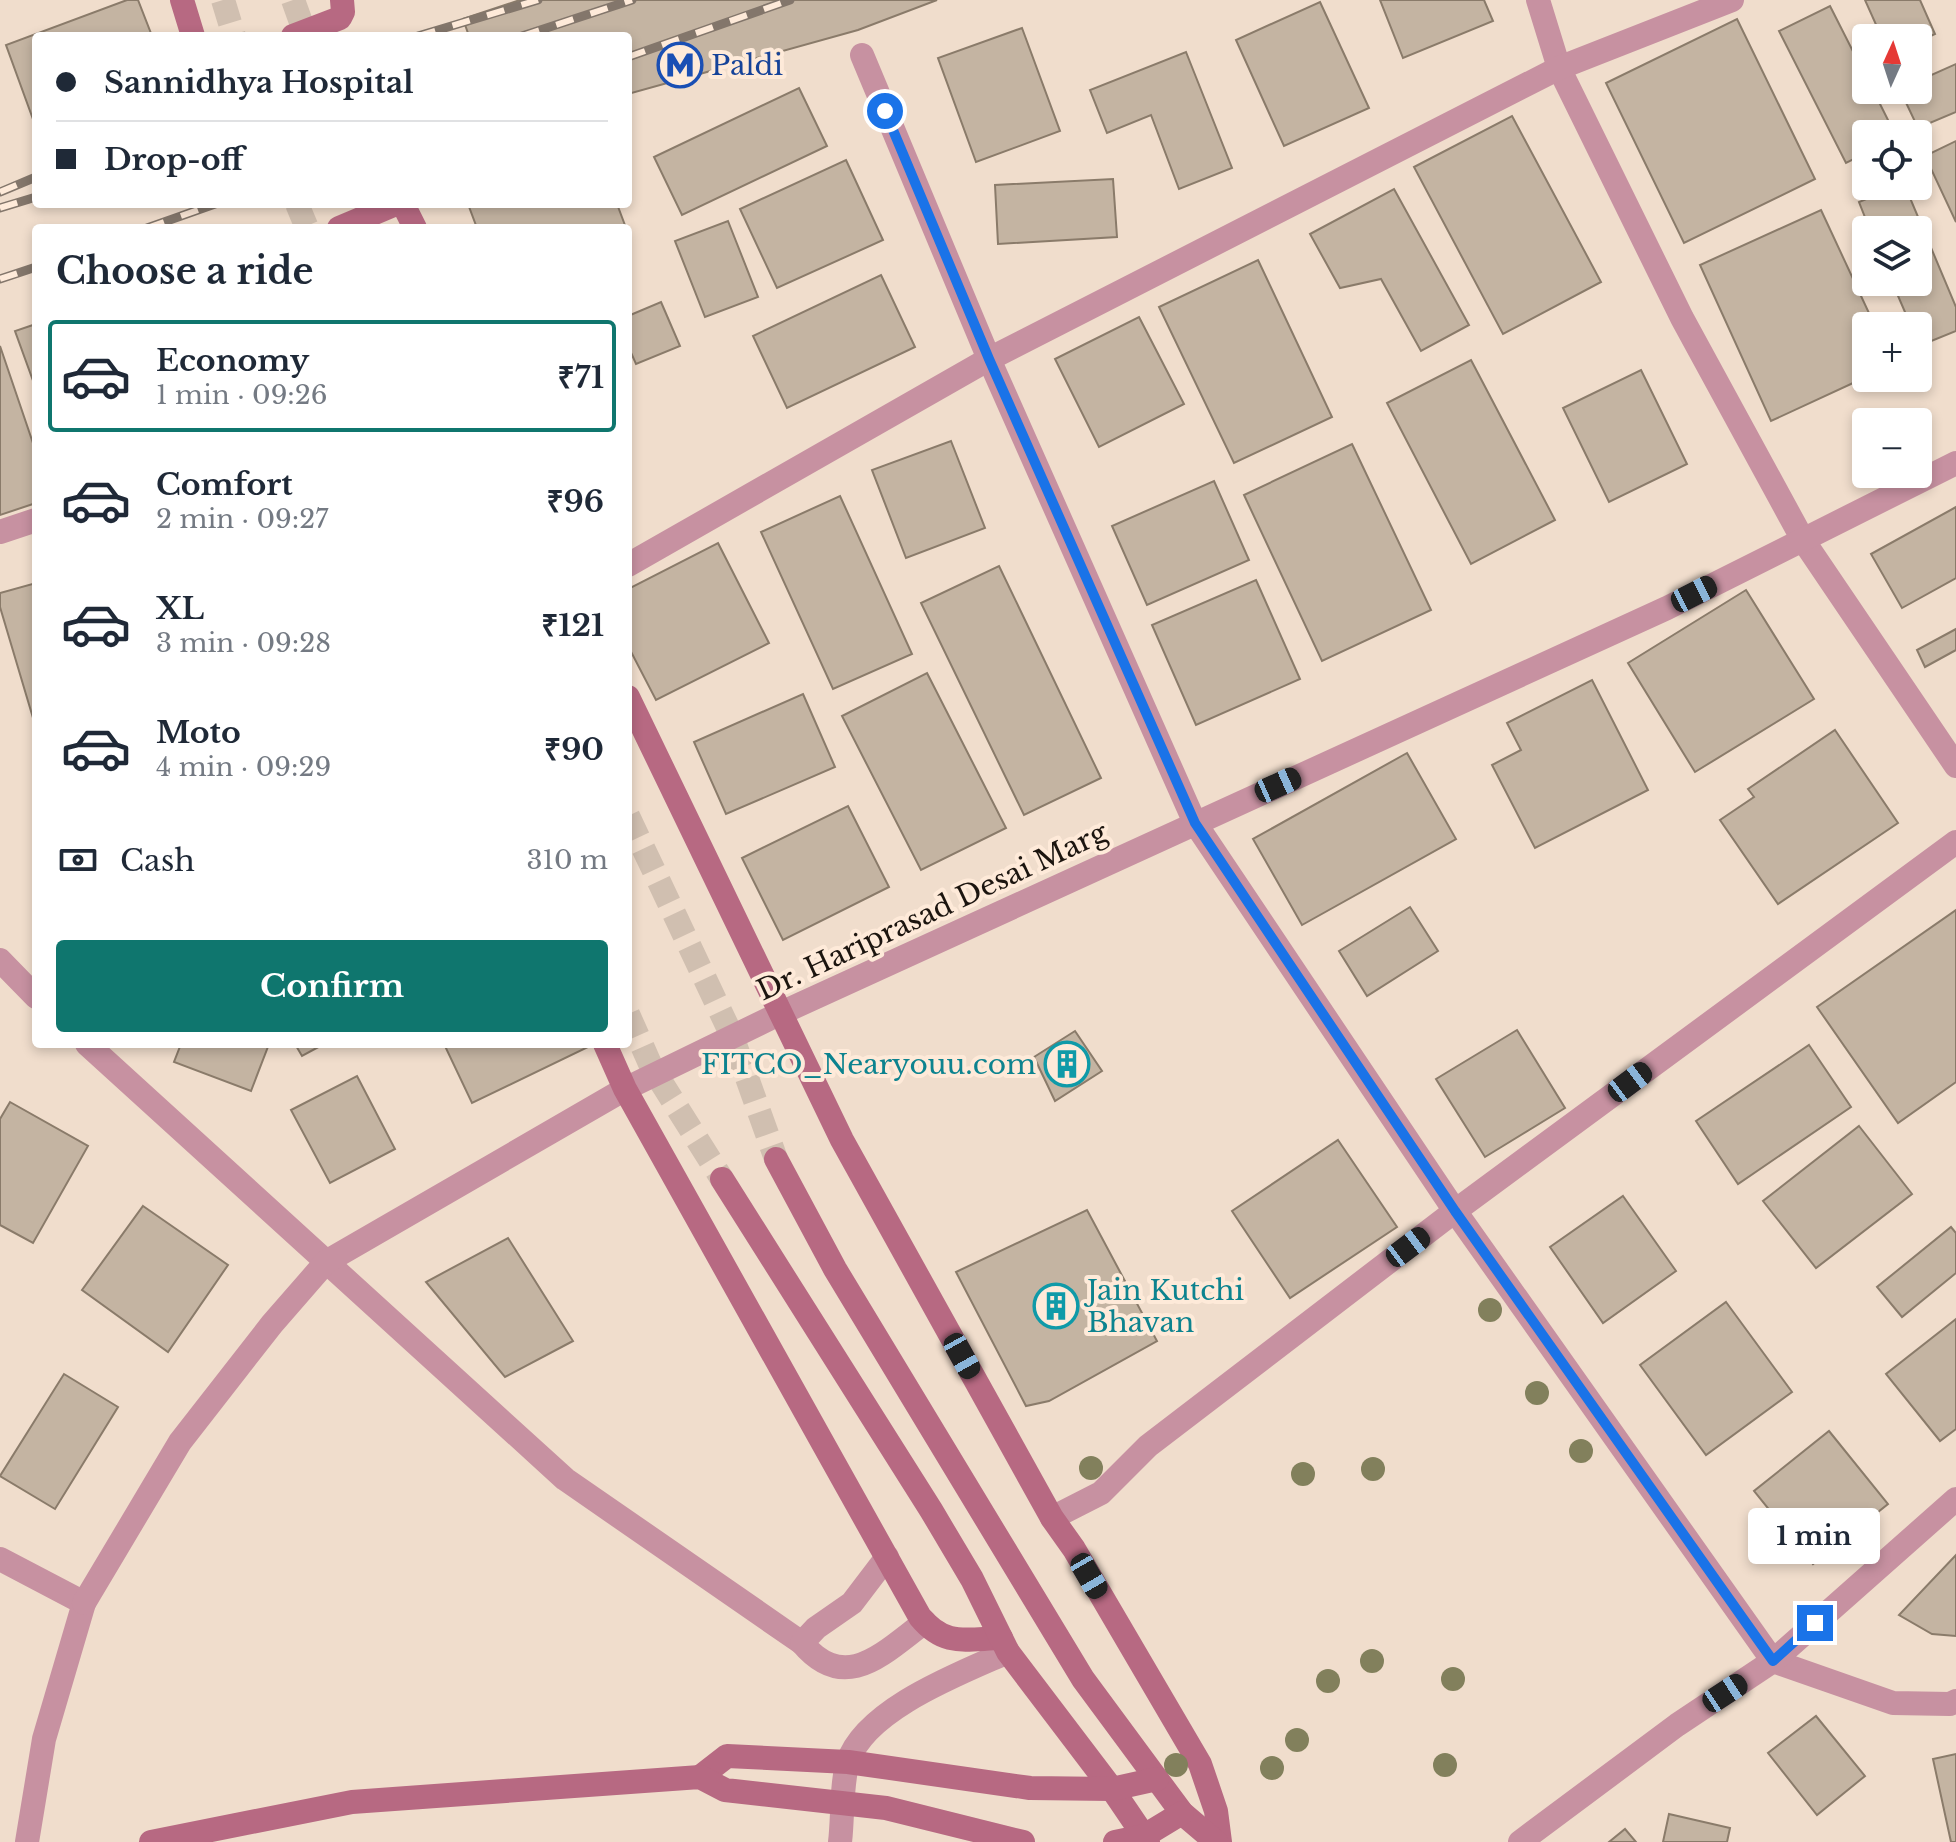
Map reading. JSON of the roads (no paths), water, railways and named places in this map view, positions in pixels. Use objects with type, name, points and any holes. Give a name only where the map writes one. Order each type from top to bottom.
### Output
[{"type":"street","points":[[182,0],[192,32]]},
{"type":"street","points":[[303,32],[340,18],[342,0]]},
{"type":"street","points":[[1538,0],[1559,68],[1682,318],[1803,540],[1956,766]]},
{"type":"street","points":[[632,563],[989,359],[1559,68],[1732,0]]},
{"type":"street","points":[[862,55],[989,359],[1195,823],[1455,1211],[1773,1661],[1893,1703],[1950,1704],[1956,1701]]},
{"type":"street","points":[[348,224],[386,208]]},
{"type":"street","name":"Dr. Hariprasad Desai Marg","points":[[27,1842],[44,1739],[84,1603],[180,1442],[272,1324],[326,1262],[625,1089],[779,1014],[1667,608],[1956,463]]},
{"type":"street","points":[[0,532],[32,521]]},
{"type":"street","points":[[632,705],[842,1140],[1052,1518],[1074,1549],[1200,1764],[1216,1811],[1218,1842]]},
{"type":"street","points":[[1052,1518],[1101,1493],[1148,1446],[1455,1211],[1956,842]]},
{"type":"street","points":[[0,960],[32,993]]},
{"type":"street","points":[[91,1048],[565,1479],[827,1663],[841,1669],[858,1667],[872,1661],[925,1622]]},
{"type":"street","points":[[607,1048],[625,1089],[925,1622],[935,1633],[950,1640],[1004,1645]]},
{"type":"street","points":[[776,1159],[835,1269],[1083,1679],[1182,1813],[1218,1842]]},
{"type":"street","points":[[722,1179],[931,1510],[972,1579],[1004,1645],[1146,1839]]},
{"type":"street","points":[[1520,1842],[1677,1725],[1773,1661],[1956,1499]]},
{"type":"street","points":[[802,1643],[816,1628],[852,1603],[887,1557]]},
{"type":"street","points":[[0,1559],[84,1603]]},
{"type":"street","points":[[840,1842],[848,1762],[860,1742],[904,1702],[1004,1645]]},
{"type":"street","points":[[700,1777],[727,1756],[848,1762],[1030,1788],[1112,1789],[1157,1779]]},
{"type":"street","points":[[151,1842],[352,1802],[700,1777],[725,1790],[886,1808],[1023,1842]]},
{"type":"street","points":[[1115,1842],[1146,1839],[1182,1813]]},
{"type":"tunnel","points":[[223,0],[233,32]]},
{"type":"tunnel","points":[[293,0],[305,32]]},
{"type":"tunnel","points":[[299,208],[305,224]]},
{"type":"tunnel","points":[[632,824],[732,1036],[776,1159]]},
{"type":"tunnel","points":[[632,1023],[651,1066],[722,1179]]},
{"type":"railway","points":[[431,32],[538,0]]},
{"type":"railway","points":[[534,32],[632,0]]},
{"type":"railway","points":[[632,56],[790,0]]},
{"type":"railway","points":[[0,192],[32,179]]},
{"type":"railway","points":[[0,208],[32,198]]},
{"type":"railway","points":[[158,224],[204,208]]},
{"type":"railway","points":[[0,279],[32,268]]},
{"type":"place","name":"Paldi","points":[[680,65]]},
{"type":"place","name":"FITCO_Nearyouu.com","points":[[1067,1064]]},
{"type":"place","name":"Jain Kutchi Bhavan","points":[[1056,1306]]}]
